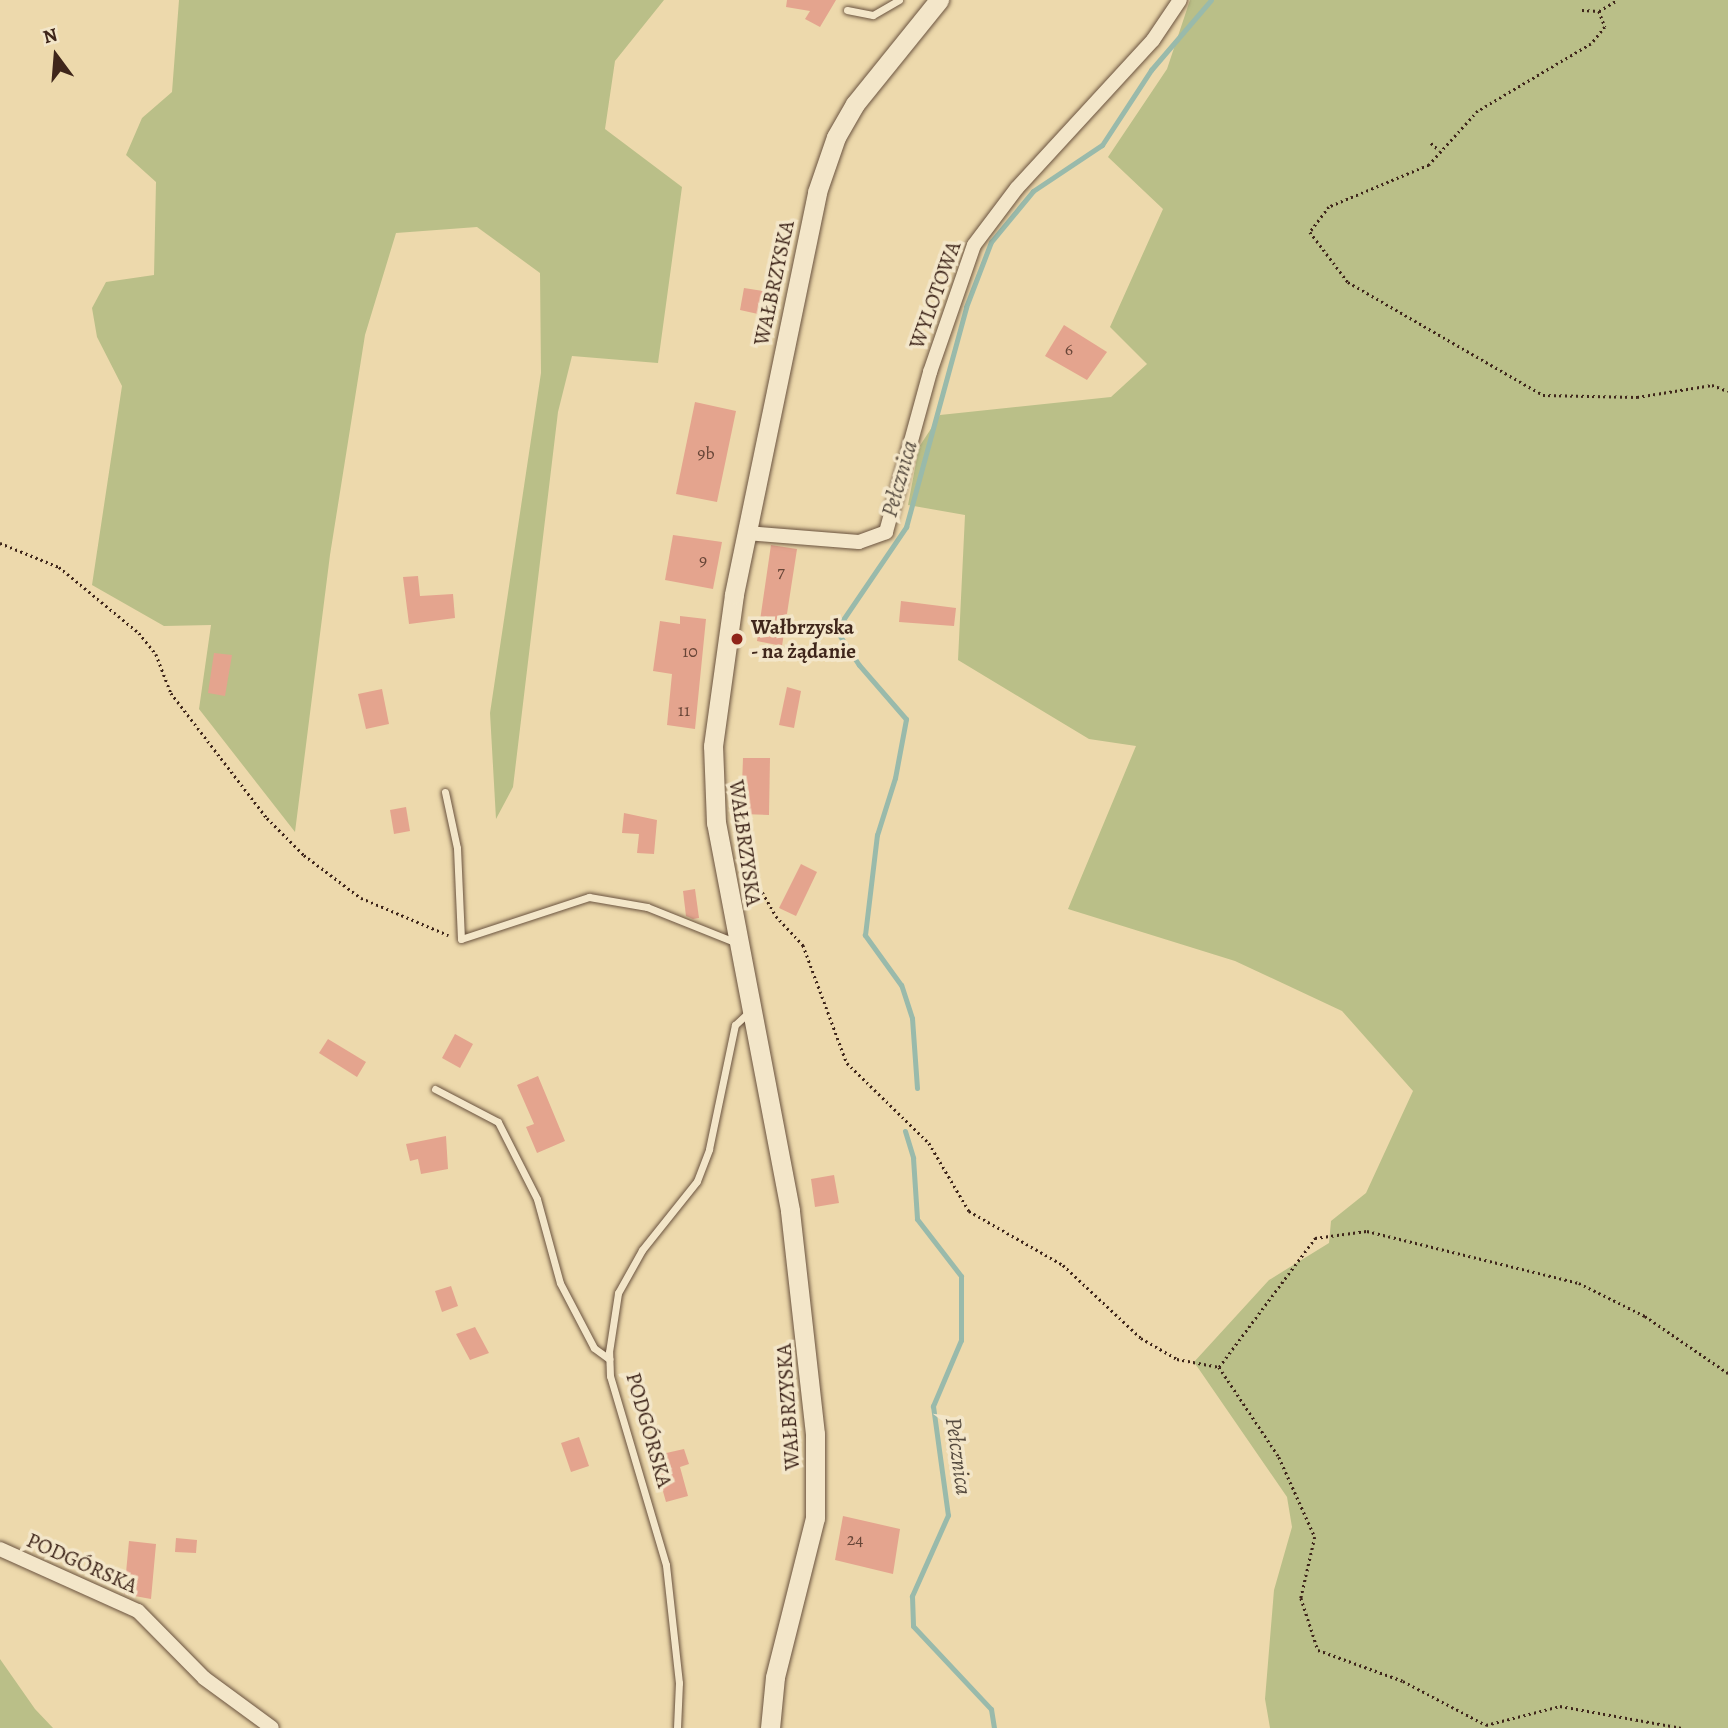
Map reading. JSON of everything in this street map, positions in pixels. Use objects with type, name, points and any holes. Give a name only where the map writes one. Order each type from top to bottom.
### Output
[{"type":"main road","name":"WAŁBRZYSKA","points":[[770,1728],[775,1677],[815,1518],[815,1434],[790,1210],[716,823],[712,771],[719,685],[746,533],[802,255],[826,162],[862,94],[939,0]]},
{"type":"street","name":"WYLOTOWA","points":[[746,533],[859,542],[886,532],[930,372],[974,245],[1017,188],[1153,40],[1180,0]]},
{"type":"street","name":"PODGÓRSKA","points":[[0,1549],[138,1611],[204,1678],[272,1728]]},
{"type":"lane","points":[[846,10],[873,15],[899,0]]},
{"type":"lane","points":[[444,792],[457,848],[461,939],[589,897],[647,907],[738,943]]},
{"type":"lane","name":"PODGÓRSKA","points":[[677,1728],[678,1683],[666,1565],[610,1376],[609,1359],[618,1293],[642,1250],[697,1181],[709,1149],[735,1025],[751,1010]]},
{"type":"lane","points":[[435,1089],[498,1122],[537,1199],[560,1283],[594,1348],[609,1359]]},
{"type":"path","points":[[1582,10],[1599,11],[1617,0]]},
{"type":"path","points":[[1599,11],[1605,27],[1591,44],[1478,111],[1429,165],[1329,207],[1310,232],[1348,282],[1543,395],[1637,397],[1712,385],[1728,391]]},
{"type":"path","points":[[1432,143],[1440,150]]},
{"type":"path","points":[[0,543],[59,567],[139,633],[156,654],[171,694],[267,818],[304,855],[361,898],[430,930],[461,939]]},
{"type":"path","points":[[738,848],[776,916],[803,945],[847,1063],[929,1143],[969,1211],[1063,1265],[1141,1338],[1177,1359],[1219,1367],[1279,1457],[1315,1537],[1301,1598],[1318,1650],[1402,1681],[1486,1725],[1560,1706],[1682,1728]]},
{"type":"path","points":[[1219,1367],[1315,1238],[1367,1231],[1579,1283],[1645,1316],[1728,1373]]},
{"type":"green space","points":[[179,0],[664,0],[615,61],[605,129],[682,187],[658,363],[572,356],[558,412],[513,787],[496,819],[490,713],[541,373],[540,273],[477,227],[396,233],[365,335],[330,555],[295,832],[199,709],[211,625],[164,626],[92,585],[122,386],[97,337],[92,308],[106,282],[154,275],[156,182],[126,155],[142,118],[172,92]]},
{"type":"green space","points":[[1190,0],[1728,0],[1728,1728],[1270,1728],[1265,1699],[1274,1590],[1292,1527],[1287,1497],[1194,1362],[1269,1280],[1329,1243],[1331,1221],[1366,1193],[1413,1091],[1342,1011],[1235,961],[1068,909],[1136,746],[1089,739],[958,660],[965,515],[908,505],[919,447],[940,415],[1111,397],[1147,364],[1110,327],[1163,209],[1108,157],[1167,69]]},
{"type":"green space","points":[[0,1659],[35,1709],[53,1728],[0,1728]]},
{"type":"building","points":[[787,0],[836,0],[820,27],[805,19],[810,11],[786,7]]},
{"type":"building","points":[[744,288],[763,291],[758,314],[740,310]]},
{"type":"building","points":[[1064,325],[1107,352],[1087,380],[1045,356]]},
{"type":"building","points":[[695,402],[736,411],[717,502],[676,494]]},
{"type":"building","points":[[673,535],[722,542],[713,589],[665,580]]},
{"type":"building","points":[[771,545],[797,549],[782,646],[757,641]]},
{"type":"building","points":[[418,576],[420,596],[453,594],[455,618],[409,624],[403,577]]},
{"type":"building","points":[[901,601],[956,608],[954,626],[899,622]]},
{"type":"building","points":[[680,616],[706,619],[695,729],[667,725],[672,674],[653,671],[660,621],[680,624]]},
{"type":"building","points":[[214,653],[232,655],[225,696],[208,693]]},
{"type":"building","points":[[787,687],[801,691],[794,728],[779,725]]},
{"type":"building","points":[[382,689],[389,724],[366,729],[358,694]]},
{"type":"building","points":[[743,758],[770,758],[769,815],[741,814]]},
{"type":"building","points":[[406,807],[410,831],[394,834],[390,810]]},
{"type":"building","points":[[624,813],[657,820],[654,854],[637,853],[639,834],[622,833]]},
{"type":"building","points":[[801,864],[817,872],[796,916],[779,908]]},
{"type":"building","points":[[695,889],[699,918],[693,919],[686,916],[683,891]]},
{"type":"building","points":[[455,1034],[473,1044],[460,1068],[442,1058]]},
{"type":"building","points":[[328,1039],[366,1062],[357,1077],[319,1053]]},
{"type":"building","points":[[538,1076],[565,1141],[537,1153],[526,1127],[534,1124],[517,1085]]},
{"type":"building","points":[[446,1136],[448,1169],[421,1174],[418,1159],[410,1161],[406,1144]]},
{"type":"building","points":[[834,1175],[839,1203],[815,1207],[811,1179]]},
{"type":"building","points":[[451,1286],[458,1306],[442,1312],[435,1291]]},
{"type":"building","points":[[475,1327],[489,1353],[470,1360],[456,1334]]},
{"type":"building","points":[[579,1437],[589,1466],[571,1472],[561,1443]]},
{"type":"building","points":[[684,1449],[689,1464],[680,1467],[688,1496],[666,1502],[653,1456]]},
{"type":"building","points":[[843,1516],[900,1529],[893,1574],[835,1560]]},
{"type":"building","points":[[176,1538],[197,1540],[196,1553],[175,1552]]},
{"type":"building","points":[[129,1541],[156,1544],[151,1599],[124,1594]]},
{"type":"waterway","name":"Pełcznica","points":[[917,1088],[912,1018],[901,985],[865,935],[877,835],[895,778],[906,719],[859,665],[836,630],[906,527],[966,307],[991,242],[1033,191],[1102,145],[1151,70],[1211,0]]},
{"type":"waterway","name":"Pełcznica","points":[[905,1131],[913,1158],[917,1219],[961,1276],[961,1340],[933,1406],[948,1515],[912,1596],[913,1626],[991,1709],[994,1728]]},
{"type":"place","name":"Wałbrzyska - na żądanie","points":[[737,639]]}]
